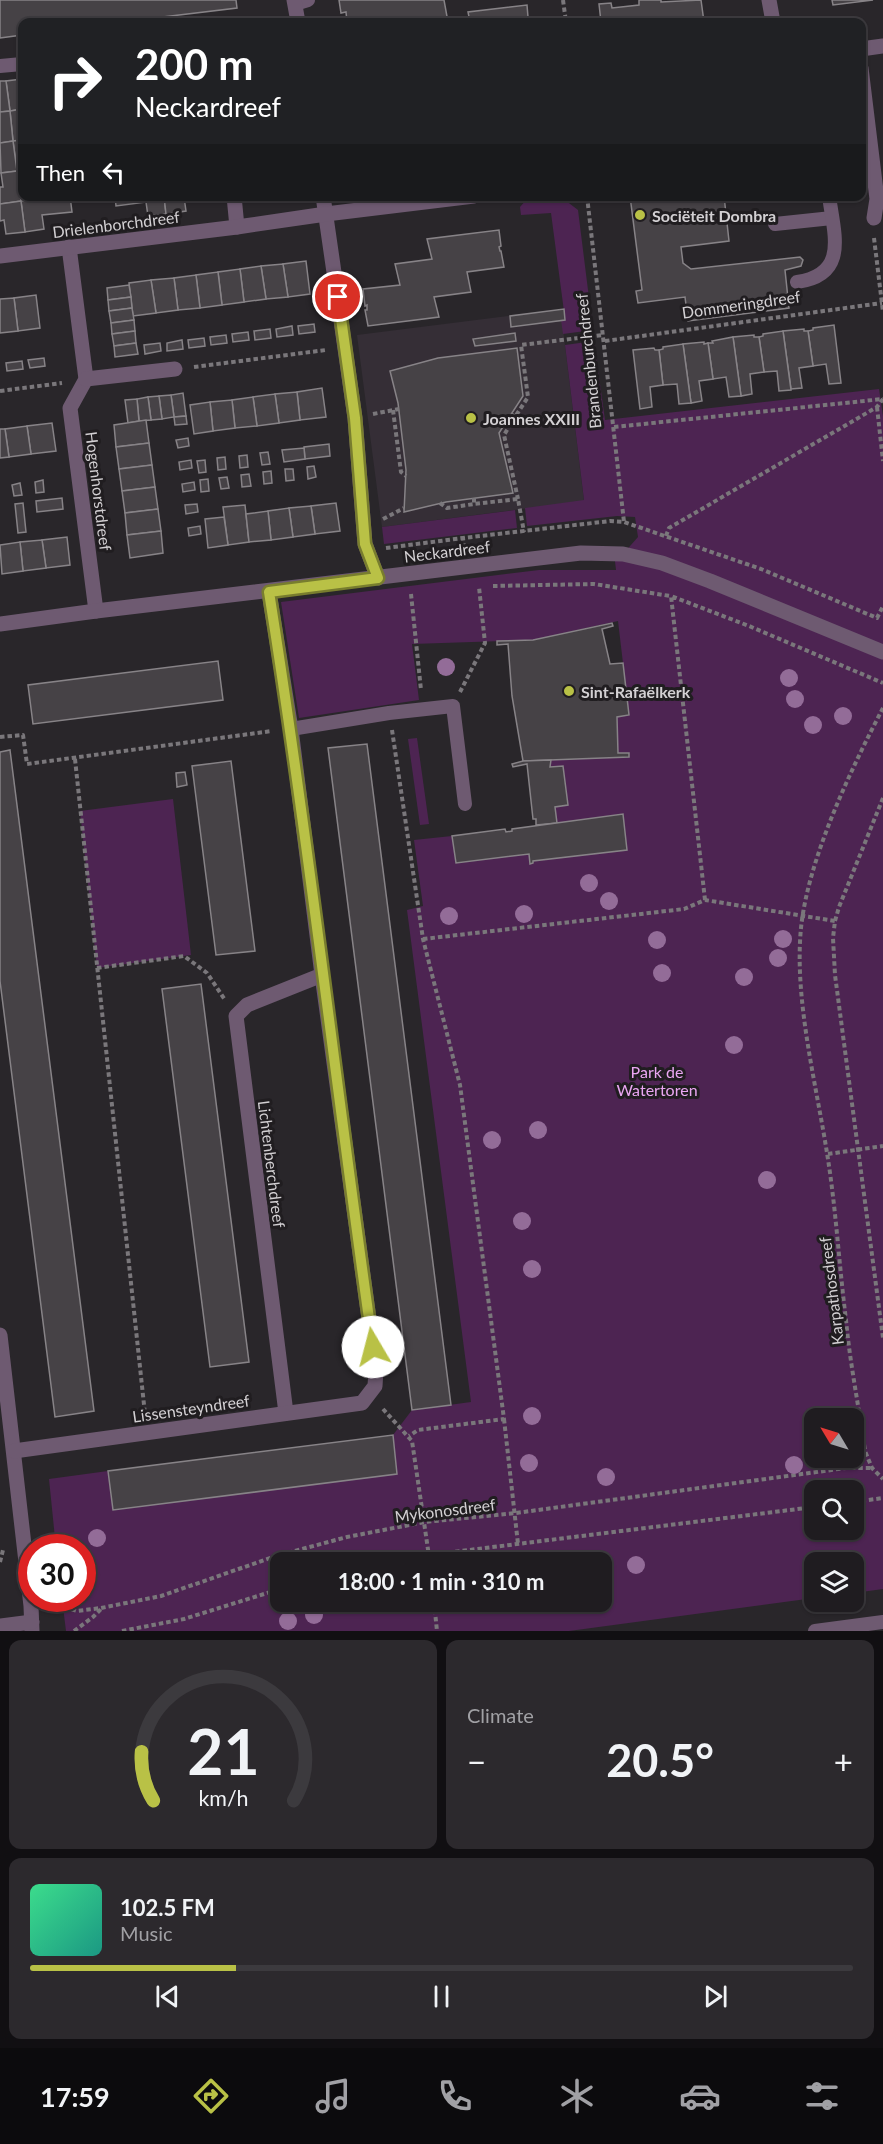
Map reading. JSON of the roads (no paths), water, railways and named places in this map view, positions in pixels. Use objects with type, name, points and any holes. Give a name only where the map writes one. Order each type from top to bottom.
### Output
[{"type":"street","points":[[769,0],[772,18]]},
{"type":"street","points":[[298,18],[299,1]]},
{"type":"street","points":[[866,48],[883,46]]},
{"type":"street","points":[[866,107],[878,199],[874,218]]},
{"type":"street","points":[[234,201],[237,227]]},
{"type":"street","points":[[324,201],[355,418],[365,544],[378,578]]},
{"type":"street","points":[[326,213],[430,201]]},
{"type":"street","name":"Drielenborchdreef","points":[[0,256],[237,227],[326,213]]},
{"type":"street","points":[[69,247],[86,379],[175,369]]},
{"type":"street","name":"Hogenhorstdreef","points":[[86,379],[70,408],[96,611]]},
{"type":"street","name":"Neckardreef","points":[[0,624],[581,553],[633,556],[662,563],[883,652]]},
{"type":"street","points":[[269,592],[291,729],[322,975]]},
{"type":"street","name":"Lichtenberchdreef","points":[[286,1413],[236,1016],[247,1005],[322,975]]},
{"type":"street","name":"Lissensteyndreef","points":[[14,1451],[362,1403],[375,1386],[376,1370],[322,975]]},
{"type":"street","points":[[0,1335],[3,1390],[14,1451],[32,1606],[32,1627],[0,1626]]},
{"type":"lane","points":[[0,66],[18,64]]},
{"type":"lane","points":[[798,282],[824,273],[834,259],[830,201]]},
{"type":"lane","points":[[775,224],[832,218]]},
{"type":"lane","points":[[291,729],[389,713],[453,706],[465,804]]},
{"type":"lane","points":[[815,1631],[883,1622]]},
{"type":"place","name":"Sociëteit Dombra","points":[[640,215]]},
{"type":"place","name":"Joannes XXIII","points":[[471,418]]},
{"type":"place","name":"Sint-Rafaëlkerk","points":[[569,691]]},
{"type":"park label","name":"Park de Watertoren","points":[[657,1080]]}]
